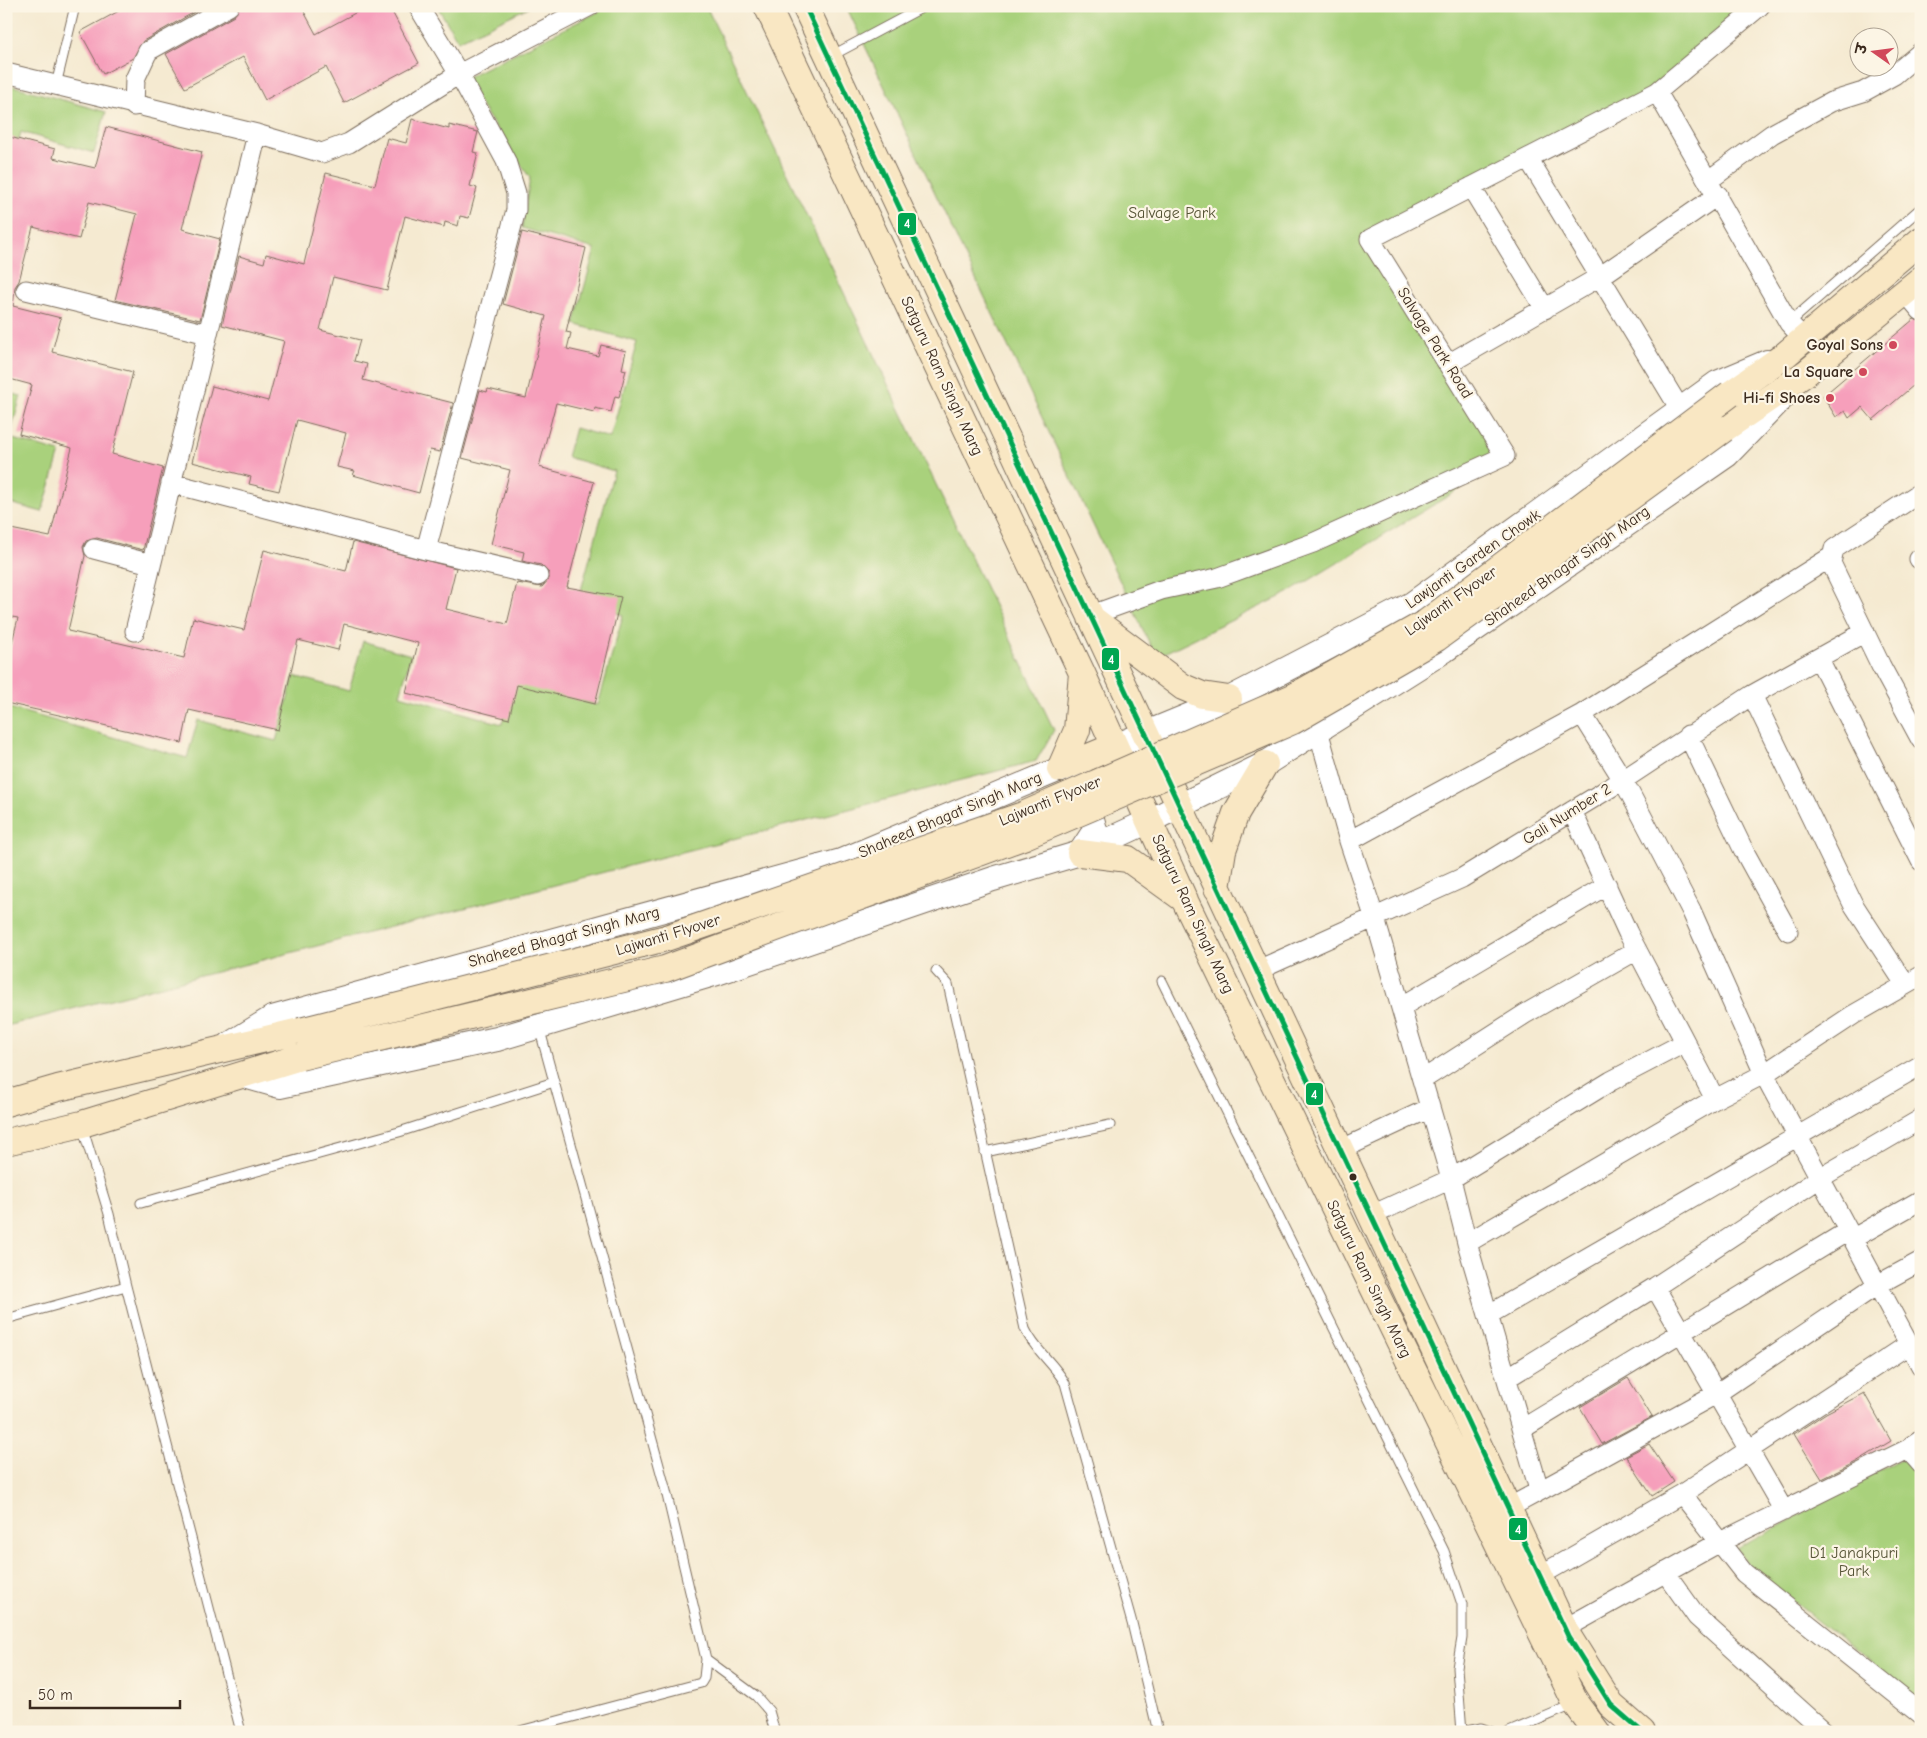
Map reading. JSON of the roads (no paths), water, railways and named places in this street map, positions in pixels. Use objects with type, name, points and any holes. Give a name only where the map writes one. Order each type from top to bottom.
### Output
[{"type":"main road","name":"Satguru Ram Singh Marg","points":[[767,6],[1082,672],[1115,746]]},
{"type":"main road","name":"Satguru Ram Singh Marg","points":[[805,6],[1144,734]]},
{"type":"main road","points":[[1792,339],[1921,240]]},
{"type":"main road","name":"Shaheed Bhagat Singh Marg","points":[[1806,373],[1916,294]]},
{"type":"main road","name":"Lajwanti Flyover","points":[[222,1049],[666,938],[1023,814],[1293,697],[1427,622],[1730,394],[1792,339]]},
{"type":"main road","name":"Lajwanti Flyover","points":[[6,1142],[82,1124],[300,1058],[664,968],[1025,836],[1293,721],[1437,638],[1724,429],[1806,373]]},
{"type":"main road","points":[[1089,616],[1183,687],[1202,695],[1229,699]]},
{"type":"main road","points":[[1060,769],[1076,730],[1082,672]]},
{"type":"main road","points":[[1144,734],[1178,806]]},
{"type":"main road","points":[[1115,746],[1149,821]]},
{"type":"main road","name":"Shaheed Bhagat Singh Marg","points":[[1060,769],[1115,746]]},
{"type":"main road","points":[[1217,888],[1223,850],[1236,813],[1265,764]]},
{"type":"main road","name":"Satguru Ram Singh Marg","points":[[1178,806],[1564,1629],[1610,1705],[1642,1732]]},
{"type":"main road","name":"Satguru Ram Singh Marg","points":[[1149,821],[1185,900],[1576,1704],[1597,1732]]},
{"type":"main road","points":[[1080,853],[1128,859],[1185,900]]},
{"type":"main road","name":"Shaheed Bhagat Singh Marg","points":[[6,1103],[222,1049]]},
{"type":"street","points":[[134,106],[135,79],[148,51],[229,6]]},
{"type":"street","points":[[418,6],[459,74],[506,162],[516,193],[516,210],[426,550]]},
{"type":"street","points":[[6,73],[134,106],[257,134],[322,153],[349,143],[459,74],[590,6]]},
{"type":"street","name":"Salvage Park Road","points":[[1089,616],[1161,590],[1217,578],[1313,543],[1505,456],[1370,239],[1657,92],[1760,6]]},
{"type":"street","points":[[1448,364],[1601,276],[1713,188],[1772,134],[1831,102],[1863,92],[1894,75],[1921,52]]},
{"type":"street","points":[[1657,92],[1713,188],[1792,339]]},
{"type":"street","points":[[134,631],[257,134]]},
{"type":"street","points":[[1528,158],[1680,409]]},
{"type":"street","points":[[1470,187],[1545,309]]},
{"type":"street","points":[[26,290],[208,334]]},
{"type":"street","name":"Lawjanti Garden Chowk","points":[[1115,746],[1229,699],[1412,604],[1717,383],[1792,339]]},
{"type":"street","name":"Shaheed Bhagat Singh Marg","points":[[1178,806],[1265,764],[1445,650],[1727,455],[1806,373]]},
{"type":"street","points":[[171,483],[426,550],[538,576]]},
{"type":"street","points":[[1921,492],[1834,550],[1831,556],[1831,563],[1921,740]]},
{"type":"street","points":[[94,549],[151,564]]},
{"type":"street","points":[[1349,841],[1582,714],[1831,556]]},
{"type":"street","points":[[1412,604],[1407,626],[1424,651],[1445,650]]},
{"type":"street","name":"Gali Number 2","points":[[1256,971],[1375,919],[1462,878],[1623,780],[1688,735],[1752,695],[1865,632]]},
{"type":"street","points":[[1818,659],[1921,861]]},
{"type":"street","points":[[1467,1243],[1715,1099],[1764,1074],[1853,1015],[1913,980],[1854,904],[1752,695]]},
{"type":"street","points":[[1582,714],[1623,780],[1691,910],[1764,1074],[1908,1345],[1921,1366]]},
{"type":"street","points":[[1318,730],[1349,841],[1375,919],[1451,1179],[1467,1243],[1538,1486],[1536,1493]]},
{"type":"street","points":[[1688,735],[1744,851],[1788,931]]},
{"type":"street","points":[[1060,769],[1080,775],[1095,830],[1080,853]]},
{"type":"street","name":"Shaheed Bhagat Singh Marg","points":[[222,1049],[272,1018],[841,861],[1060,769]]},
{"type":"street","points":[[241,1075],[280,1086],[497,1039],[717,973],[993,879],[1080,853],[1178,806]]},
{"type":"street","points":[[1572,811],[1637,950],[1715,1099]]},
{"type":"street","points":[[1401,1007],[1607,885]]},
{"type":"street","points":[[1422,1080],[1525,1014],[1637,950]]},
{"type":"street","points":[[1370,1216],[1451,1179],[1611,1081],[1684,1043]]},
{"type":"street","points":[[1488,1315],[1797,1135],[1921,1066]]},
{"type":"street","points":[[1340,1150],[1430,1108]]},
{"type":"street","points":[[1507,1378],[1655,1287],[1820,1178],[1921,1119]]},
{"type":"street","points":[[1522,1429],[1680,1331],[1850,1235],[1921,1200]]},
{"type":"street","points":[[1508,1508],[1716,1394],[1877,1285],[1921,1261]]},
{"type":"street","points":[[1655,1287],[1784,1511]]},
{"type":"street","points":[[1539,1576],[1682,1494],[1908,1345]]},
{"type":"street","points":[[1564,1629],[1720,1542],[1915,1444],[1921,1464]]},
{"type":"street","points":[[1682,1494],[1744,1573],[1921,1714]]},
{"type":"street","points":[[1665,1572],[1697,1617],[1824,1732]]},
{"type":"lane","points":[[56,85],[75,6]]},
{"type":"lane","points":[[829,57],[925,6]]},
{"type":"lane","points":[[1792,339],[1921,208]]},
{"type":"lane","points":[[936,971],[948,984],[1025,1329],[1032,1345],[1057,1369],[1065,1383],[1132,1623],[1158,1732]]},
{"type":"lane","points":[[1162,981],[1444,1551],[1462,1604],[1462,1638],[1457,1668],[1462,1732],[1481,1728],[1492,1732]]},
{"type":"lane","points":[[516,1732],[701,1683],[704,1678],[706,1658],[666,1491],[539,1026]]},
{"type":"lane","points":[[140,1203],[399,1132],[554,1082]]},
{"type":"lane","points":[[82,1124],[110,1214],[126,1286],[241,1732]]},
{"type":"lane","points":[[985,1152],[1110,1125]]},
{"type":"lane","points":[[6,1319],[126,1286]]},
{"type":"lane","points":[[706,1658],[756,1696],[770,1710],[775,1732]]},
{"type":"lane","points":[[1509,1732],[1576,1704]]},
{"type":"place","name":"Goyal Sons","points":[[1893,345]]},
{"type":"place","name":"La Square","points":[[1863,372]]},
{"type":"place","name":"Hi-fi Shoes","points":[[1830,398]]},
{"type":"park label","name":"Salvage Park","points":[[1172,213]]},
{"type":"park label","name":"D1 Janakpuri Park","points":[[1854,1562]]}]
